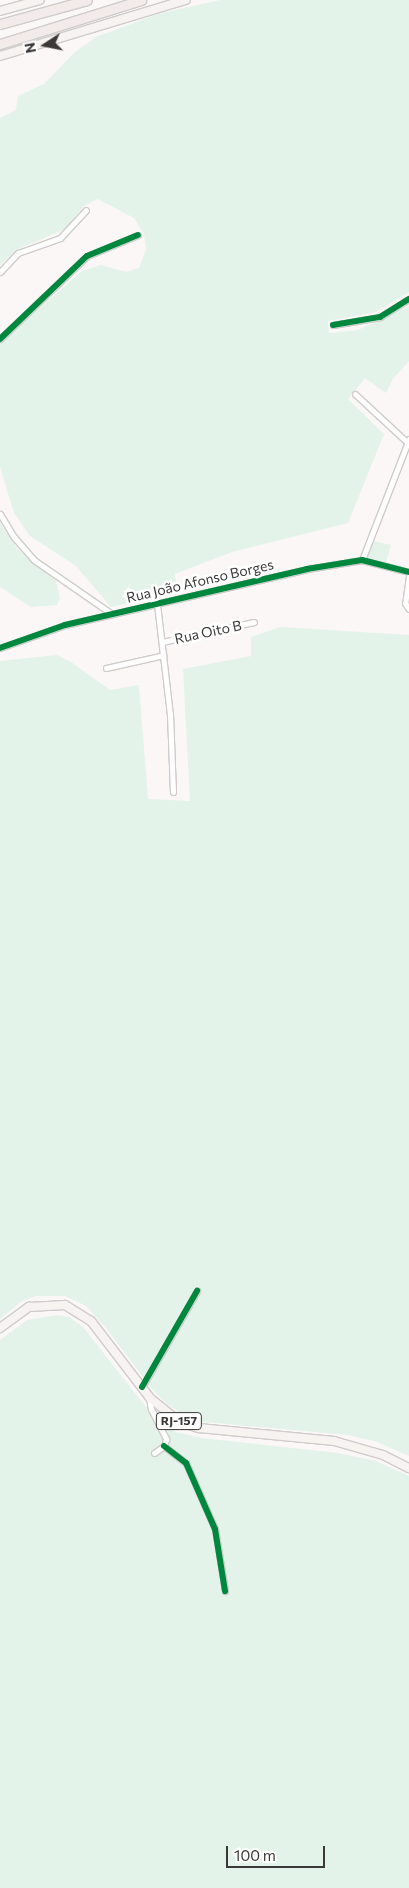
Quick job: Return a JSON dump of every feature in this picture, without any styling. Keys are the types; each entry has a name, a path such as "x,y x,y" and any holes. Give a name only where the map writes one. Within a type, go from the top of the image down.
{"highway":[{"path":"0,24 87,0"},
{"path":"0,44 141,0"}],"main road":[{"path":"0,11 40,0"},
{"path":"0,56 186,0"},
{"name":"RJ-157","path":"0,1328 29,1307 54,1304 76,1310 101,1332 148,1395 165,1412 190,1425 334,1441 383,1455 409,1468"}],"street":[{"path":"0,272 18,253 60,238 86,210"},
{"path":"0,339 87,256 138,235"},
{"path":"333,325 380,317 409,299"},
{"path":"355,394 408,442 362,560"},
{"path":"0,514 14,538 34,560 112,614"},
{"name":"Rua João Afonso Borges","path":"0,648 65,625 308,569 362,560 409,572"},
{"path":"409,576 405,603 409,609"},
{"path":"156,604 164,655 173,792"},
{"name":"Rua Oito B","path":"162,642 254,622"},
{"path":"106,668 164,655"},
{"path":"142,1387 197,1291"},
{"path":"148,1395 151,1409 166,1439 164,1446 154,1453"},
{"path":"164,1446 186,1463 214,1529 225,1591"}],"shaded area":[{"path":"220,0 409,0 409,292 376,312 328,321 329,333 358,330 409,306 409,361 393,379 386,393 365,378 348,399 384,434 348,523 232,552 175,574 177,593 111,607 76,566 30,536 14,513 0,467 0,343 82,271 101,265 126,272 139,268 146,250 144,234 134,218 98,199 85,205 65,229 16,250 0,265 0,118 16,110 18,96 44,84 75,52 96,37 158,14"},
{"path":"0,523 17,548 56,581 60,598 57,605 31,607 0,587"},
{"path":"373,541 391,545 386,562 366,557"},
{"path":"280,627 409,635 409,1456 377,1442 348,1435 194,1421 168,1405 152,1389 106,1328 86,1306 65,1296 36,1296 22,1301 0,1319 0,661 57,655 71,662 110,690 139,685 148,799 190,801 183,669 251,656 251,637"},
{"path":"57,1315 69,1317 83,1327 150,1412 175,1432 202,1438 338,1453 376,1461 409,1476 409,1888 0,1888 0,1340 27,1320"}],"cycle path":[{"path":"0,339 87,256 138,235"},
{"path":"333,325 380,317 409,299"},
{"path":"0,648 65,625 307,569 362,560 409,572"},
{"path":"142,1387 197,1291"},
{"path":"164,1446 186,1463 215,1529 225,1591"}]}
